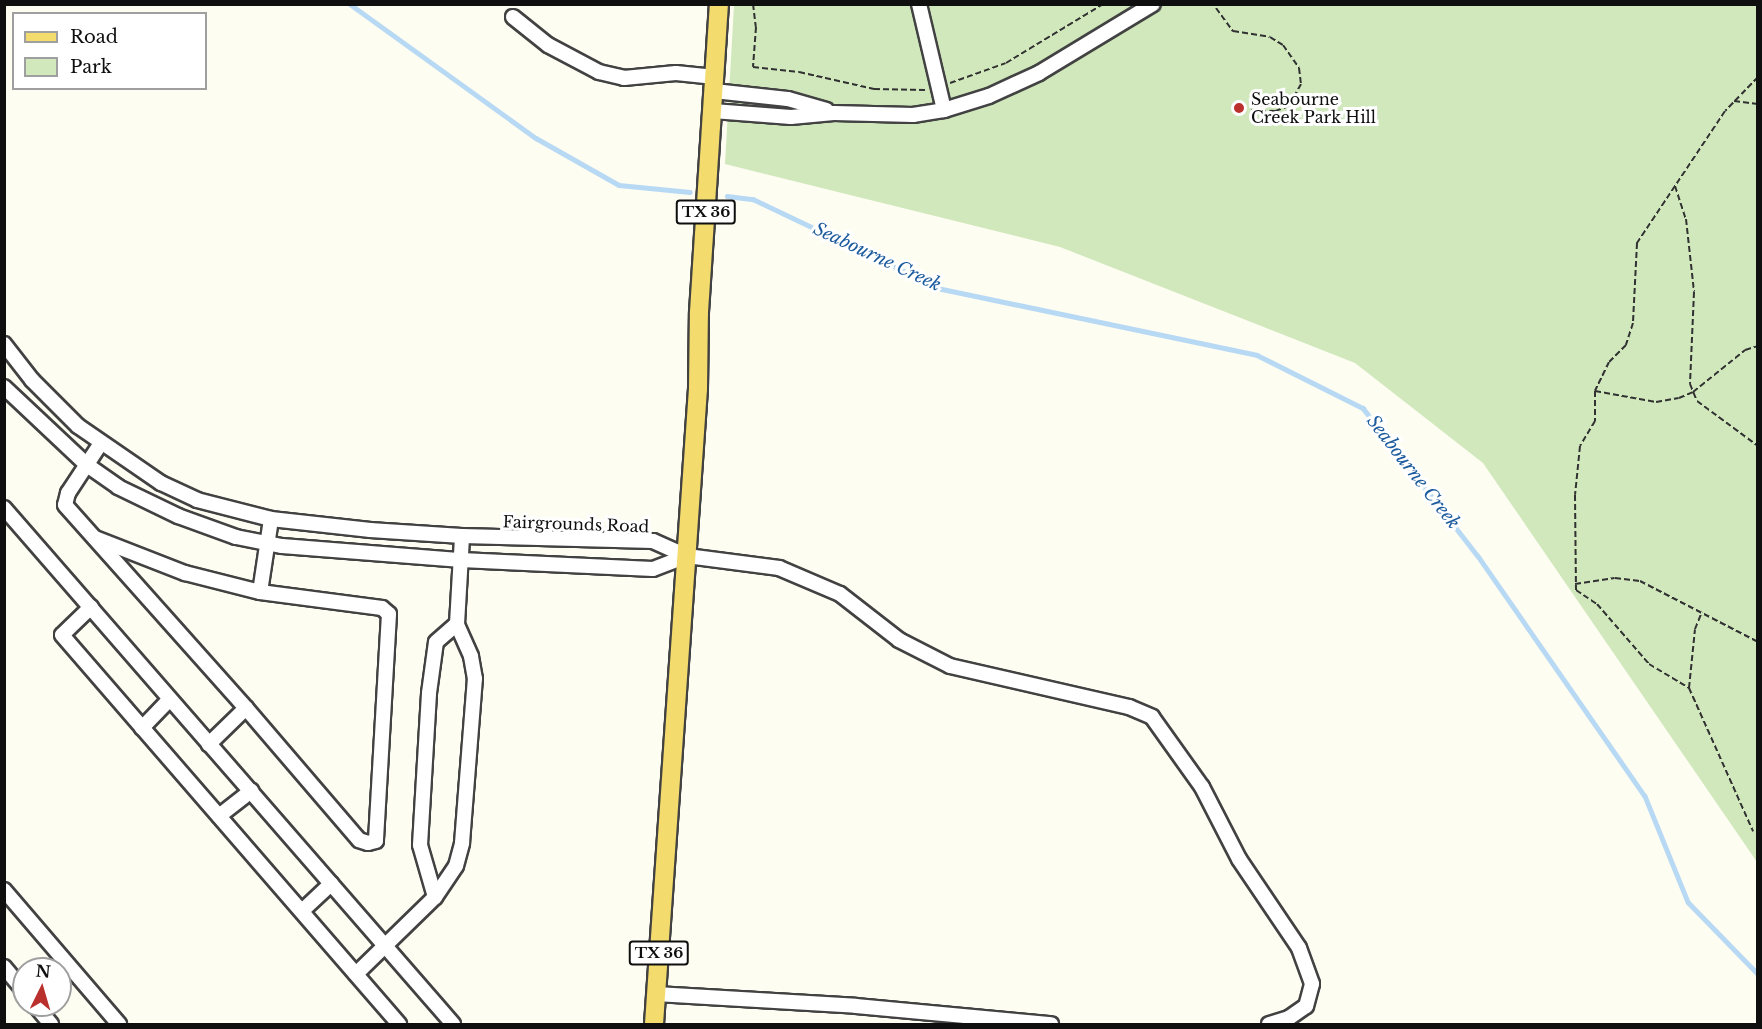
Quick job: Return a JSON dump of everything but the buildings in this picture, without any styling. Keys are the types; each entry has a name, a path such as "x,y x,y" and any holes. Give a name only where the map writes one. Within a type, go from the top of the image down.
{"main road":[{"name":"TX 36","path":"654,1024 687,556 718,4"}],"street":[{"path":"919,4 944,110"},
{"path":"713,111 791,117 834,112 913,115 944,110 989,96 1039,73 1153,4"},
{"path":"513,17 548,45 598,72 624,78 676,73 834,112"},
{"name":"Fairgrounds Road","path":"4,344 32,380 101,443 161,483 197,500 271,519 462,536 652,542 687,556"},
{"path":"4,387 87,465 118,487 178,516 236,537 268,543 461,560 653,569 687,556 779,568 840,594 899,640 950,666 1129,707 1152,717 1202,787 1239,860 1299,948 1312,984 1306,1006 1289,1018 1269,1024"},
{"path":"95,538 185,573 260,592 382,608 389,614 376,841 359,840 246,708 65,505 68,493 101,443"},
{"path":"4,508 453,1024"},
{"path":"260,592 271,519"},
{"path":"356,974 435,897 456,866 462,843 475,679 471,656 457,624 462,536"},
{"path":"91,607 62,635 399,1024"},
{"path":"435,897 420,845 429,693 436,642 457,624"},
{"path":"142,728 171,699"},
{"path":"210,744 246,708"},
{"path":"219,816 251,791"},
{"path":"302,911 331,884"},
{"path":"4,890 119,1024"},
{"path":"656,994 856,1006 1050,1024"}],"path":[{"path":"753,4 756,27 753,67 799,72 874,89 938,87 1006,63 1103,4"},
{"path":"1216,8 1233,31 1270,37 1283,45 1299,68 1301,84 1289,106 1275,111 1250,110"},
{"path":"1689,688 1649,664 1597,604 1576,590 1575,495 1580,446 1594,421 1594,391 1609,362 1626,345 1634,323 1637,243 1733,101 1758,77"},
{"path":"1733,101 1758,104"},
{"path":"1675,186 1686,219 1694,292 1689,384 1697,401 1758,446"},
{"path":"1594,391 1656,402 1693,392 1745,350 1758,346"},
{"path":"1575,584 1615,578 1640,581 1758,642"},
{"path":"1702,612 1695,628 1689,688 1753,831"}],"green space":[{"path":"734,5 1757,5 1757,862 1483,463 1355,363 1060,247 725,164"}],"waterway":[{"name":"Seabourne Creek","path":"350,4 536,138 619,185 690,192"},
{"name":"Seabourne Creek","path":"727,196 753,199 942,289 1257,355 1363,408 1478,556 1645,796 1688,902 1758,974"}],"place":[{"name":"Seabourne Creek Park Hill","path":"1239,108"}]}
